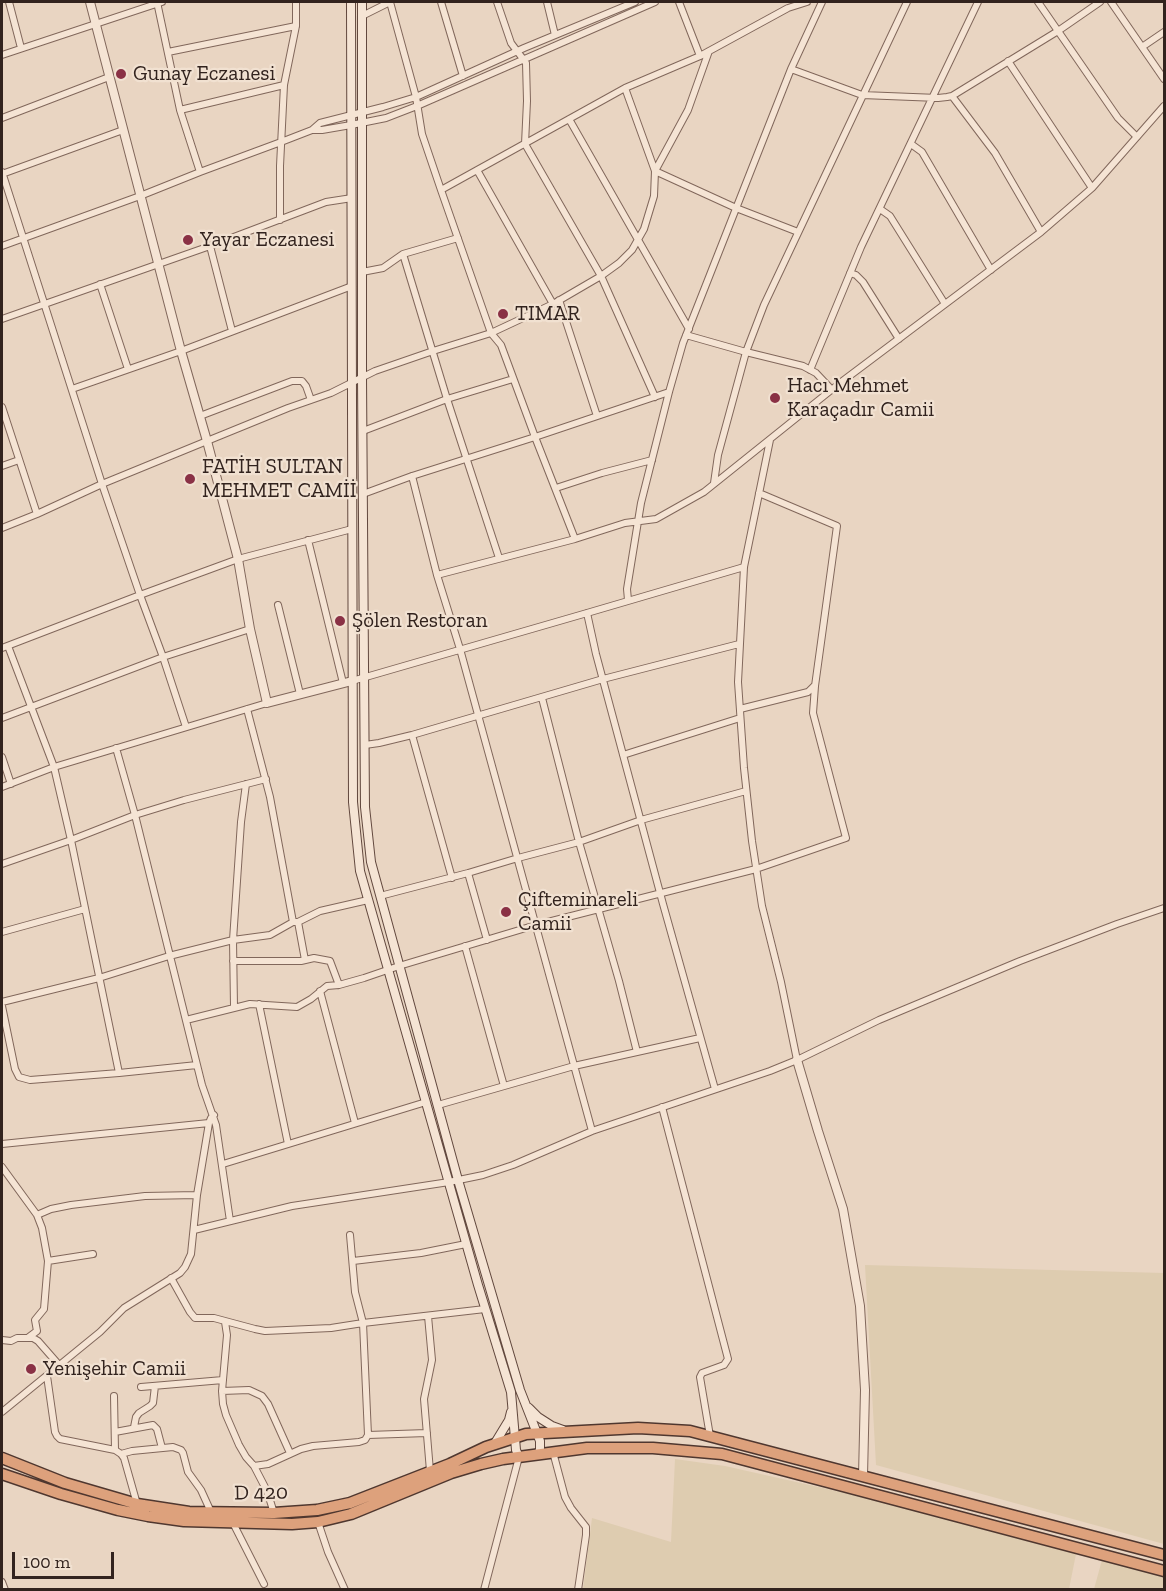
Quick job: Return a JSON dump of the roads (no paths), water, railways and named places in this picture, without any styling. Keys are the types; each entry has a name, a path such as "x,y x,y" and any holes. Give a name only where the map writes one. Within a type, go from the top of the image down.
{"highway":[{"name":"D 420","path":"2,1458 65,1483 137,1504 189,1512 274,1513 317,1510 350,1503 495,1443 526,1434 638,1428 690,1431 1164,1555"},
{"path":"2,1474 61,1494 138,1514 184,1521 285,1524 318,1522 351,1514 451,1473 481,1464 587,1448 654,1448 722,1454 1164,1571"}],"main road":[{"path":"351,2 352,529 348,682 353,802 360,871 426,1102 454,1181 516,1379 537,1434 539,1454"},
{"path":"362,2 365,807 371,862 438,1105 466,1244 511,1392 516,1450 519,1457"},
{"path":"525,1404 538,1417 552,1426 569,1432"},
{"path":"495,1443 509,1420 513,1406"}],"street":[{"path":"9,2 21,48"},
{"path":"90,2 238,559 250,629 267,703"},
{"path":"2,55 158,2 180,110 200,172"},
{"path":"280,220 284,85 296,26 296,2"},
{"path":"362,16 390,2 416,97 422,134 441,190 491,333 501,345 575,538"},
{"path":"441,2 463,76"},
{"path":"497,2 511,43 526,63 525,144 601,276 655,397"},
{"path":"546,2 555,35"},
{"path":"2,246 281,142 312,130 320,123 416,97 635,2"},
{"path":"312,130 386,118 655,2"},
{"path":"679,2 699,56"},
{"path":"441,190 624,88 710,51 788,8 807,2"},
{"path":"628,600 627,589 641,503 669,392 688,332 791,69 822,2"},
{"path":"714,483 718,455 746,352 764,305 907,2"},
{"path":"810,370 850,273 978,2"},
{"path":"1038,2 1118,118 1137,137"},
{"path":"791,69 862,94 933,98 952,96 1058,31 1100,2"},
{"path":"1111,2 1164,79"},
{"path":"168,52 296,26"},
{"path":"1142,47 1164,32"},
{"path":"2,528 102,484 352,384 375,371 491,333 552,304 601,276 619,263 639,240 654,196 656,171 688,110 710,51"},
{"path":"1008,61 1092,188"},
{"path":"2,118 110,77"},
{"path":"180,110 284,85"},
{"path":"624,88 656,171 736,208 798,232"},
{"path":"952,96 995,153 1041,232"},
{"path":"437,575 625,523 656,519 704,492 832,390 1041,232 1092,188 1164,106"},
{"path":"568,119 639,240 688,332 746,352 802,366 816,373 832,390"},
{"path":"123,130 2,173 102,484 186,727"},
{"path":"911,144 922,152 991,270"},
{"path":"477,170 552,304"},
{"path":"2,319 210,246 326,202 352,198"},
{"path":"880,209 890,216 945,304"},
{"path":"362,272 383,268 403,255 458,238"},
{"path":"210,246 232,331"},
{"path":"403,255 499,558"},
{"path":"850,273 856,275 862,282 899,339"},
{"path":"100,284 128,369"},
{"path":"72,389 181,351 352,286"},
{"path":"559,300 597,416"},
{"path":"363,431 447,399 513,379"},
{"path":"200,416 292,381 302,381 311,400"},
{"path":"363,494 669,392"},
{"path":"2,407 37,514"},
{"path":"770,440 744,567 738,682 746,791 762,906 797,1060 843,1209 860,1306 865,1390 863,1476"},
{"path":"2,466 19,460"},
{"path":"556,488 652,460"},
{"path":"412,476 437,575 479,716 592,1131"},
{"path":"186,1020 234,1007 259,1004 297,1006 311,999 327,986 339,985 536,925 756,869 846,838 813,713 837,526 759,493"},
{"path":"119,1073 54,767 5,647 238,559 352,529"},
{"path":"308,540 348,682"},
{"path":"2,787 54,767 246,709 587,614 744,567"},
{"path":"278,605 300,694"},
{"path":"587,614 623,755 715,1089"},
{"path":"2,718 163,657 250,629"},
{"path":"365,745 412,735 603,679 739,644"},
{"path":"740,709 808,692 815,686"},
{"path":"542,698 637,1052"},
{"path":"246,709 266,779 305,960"},
{"path":"623,755 740,718"},
{"path":"412,735 452,878"},
{"path":"116,748 135,815 202,1085 214,1115 230,1221"},
{"path":"2,757 11,784"},
{"path":"2,864 135,815 266,779"},
{"path":"234,1007 233,940 241,822 246,784"},
{"path":"381,896 579,842 641,820 746,791"},
{"path":"468,873 487,940"},
{"path":"197,1065 30,1080 20,1077 15,1069 2,1004 99,978 169,956 233,940 270,935 320,911 368,900"},
{"path":"194,1230 292,1206 483,1175 513,1165 592,1131 770,1071 879,1020 1020,961 1164,908"},
{"path":"2,932 85,909"},
{"path":"465,946 504,1086"},
{"path":"233,961 314,958 330,961 339,985"},
{"path":"320,991 355,1123"},
{"path":"259,1004 288,1144"},
{"path":"438,1105 574,1066 700,1038"},
{"path":"223,1164 426,1102"},
{"path":"662,1107 728,1359 724,1365 702,1373 700,1377 710,1436"},
{"path":"2,1412 100,1332 124,1308 180,1273 189,1260 209,1123 214,1115"},
{"path":"2,1144 209,1123"},
{"path":"2,1167 37,1215 42,1228 48,1262 44,1309 36,1320 37,1330 29,1337 11,1341 2,1340"},
{"path":"37,1215 51,1209 81,1203 145,1196 197,1195"},
{"path":"254,1466 268,1464 290,1453 313,1446 359,1442 365,1440 368,1435 363,1323 355,1292 350,1235"},
{"path":"353,1261 421,1253 466,1244"},
{"path":"48,1262 93,1254"},
{"path":"171,1278 192,1316 214,1318 255,1329 331,1328 485,1309"},
{"path":"428,1316 432,1360 424,1399 430,1471"},
{"path":"225,1322 227,1335 223,1404 238,1445 254,1466 267,1491 274,1513"},
{"path":"29,1337 38,1341 59,1365"},
{"path":"47,1376 55,1432 60,1439 118,1452 173,1447 181,1450 188,1472 201,1490 211,1512"},
{"path":"141,1387 223,1380"},
{"path":"134,1427 139,1413 153,1403 155,1386"},
{"path":"222,1391 249,1390 262,1396 268,1404 290,1453"},
{"path":"114,1396 118,1452 124,1458 137,1504"},
{"path":"115,1432 134,1427 155,1426 162,1448"},
{"path":"368,1435 428,1433"},
{"path":"552,1452 565,1497 585,1527 586,1535 578,1590"},
{"path":"484,1590 519,1457"},
{"path":"318,1522 345,1590"},
{"path":"233,1523 264,1584"},
{"path":"2,1582 5,1590"}],"place":[{"name":"Gunay Eczanesi","path":"121,74"},
{"name":"Yayar Eczanesi","path":"188,240"},
{"name":"TIMAR","path":"503,314"},
{"name":"Hacı Mehmet Karaçadır Camii","path":"775,398"},
{"name":"FATİH SULTAN MEHMET CAMİİ","path":"190,479"},
{"name":"Şölen Restoran","path":"340,621"},
{"name":"Çifteminareli Camii","path":"506,912"},
{"name":"Yenişehir Camii","path":"31,1369"}]}
